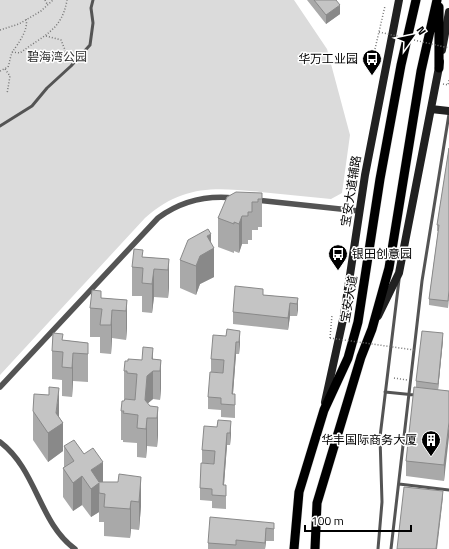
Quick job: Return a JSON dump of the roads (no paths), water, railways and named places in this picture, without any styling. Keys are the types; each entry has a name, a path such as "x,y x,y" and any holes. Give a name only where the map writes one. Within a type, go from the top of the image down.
{"main road":[{"name":"宝安大道辅路","path":"324,410 344,315 359,211 380,92 399,0"},
{"name":"宝安大道","path":"294,549 299,492 324,410 348,358 358,322 380,179 398,80 416,0"},
{"path":"438,0 439,68"},
{"path":"372,329 389,268 421,71 438,0"},
{"path":"315,549 317,503 361,358 372,329 399,273 449,12"},
{"path":"431,109 449,113"}],"street":[{"path":"0,387 158,218 183,203 201,198 220,197 244,199"},
{"path":"252,200 359,211"},
{"path":"0,442 22,464 55,529 65,541 75,549"}],"lane":[{"path":"0,126 32,106 47,88 71,66 90,45 93,23 93,0"},
{"path":"392,549 422,282 449,113"},
{"path":"378,549 382,502 380,437 399,273"},
{"path":"385,392 422,396"},
{"path":"399,484 449,490"}],"place":[{"name":"华万工业园","path":"372,76"},
{"name":"银田创意园","path":"338,271"},
{"name":"华丰国际商务大厦","path":"431,457"}],"park label":[{"name":"碧海湾公园","path":"57,57"}]}
